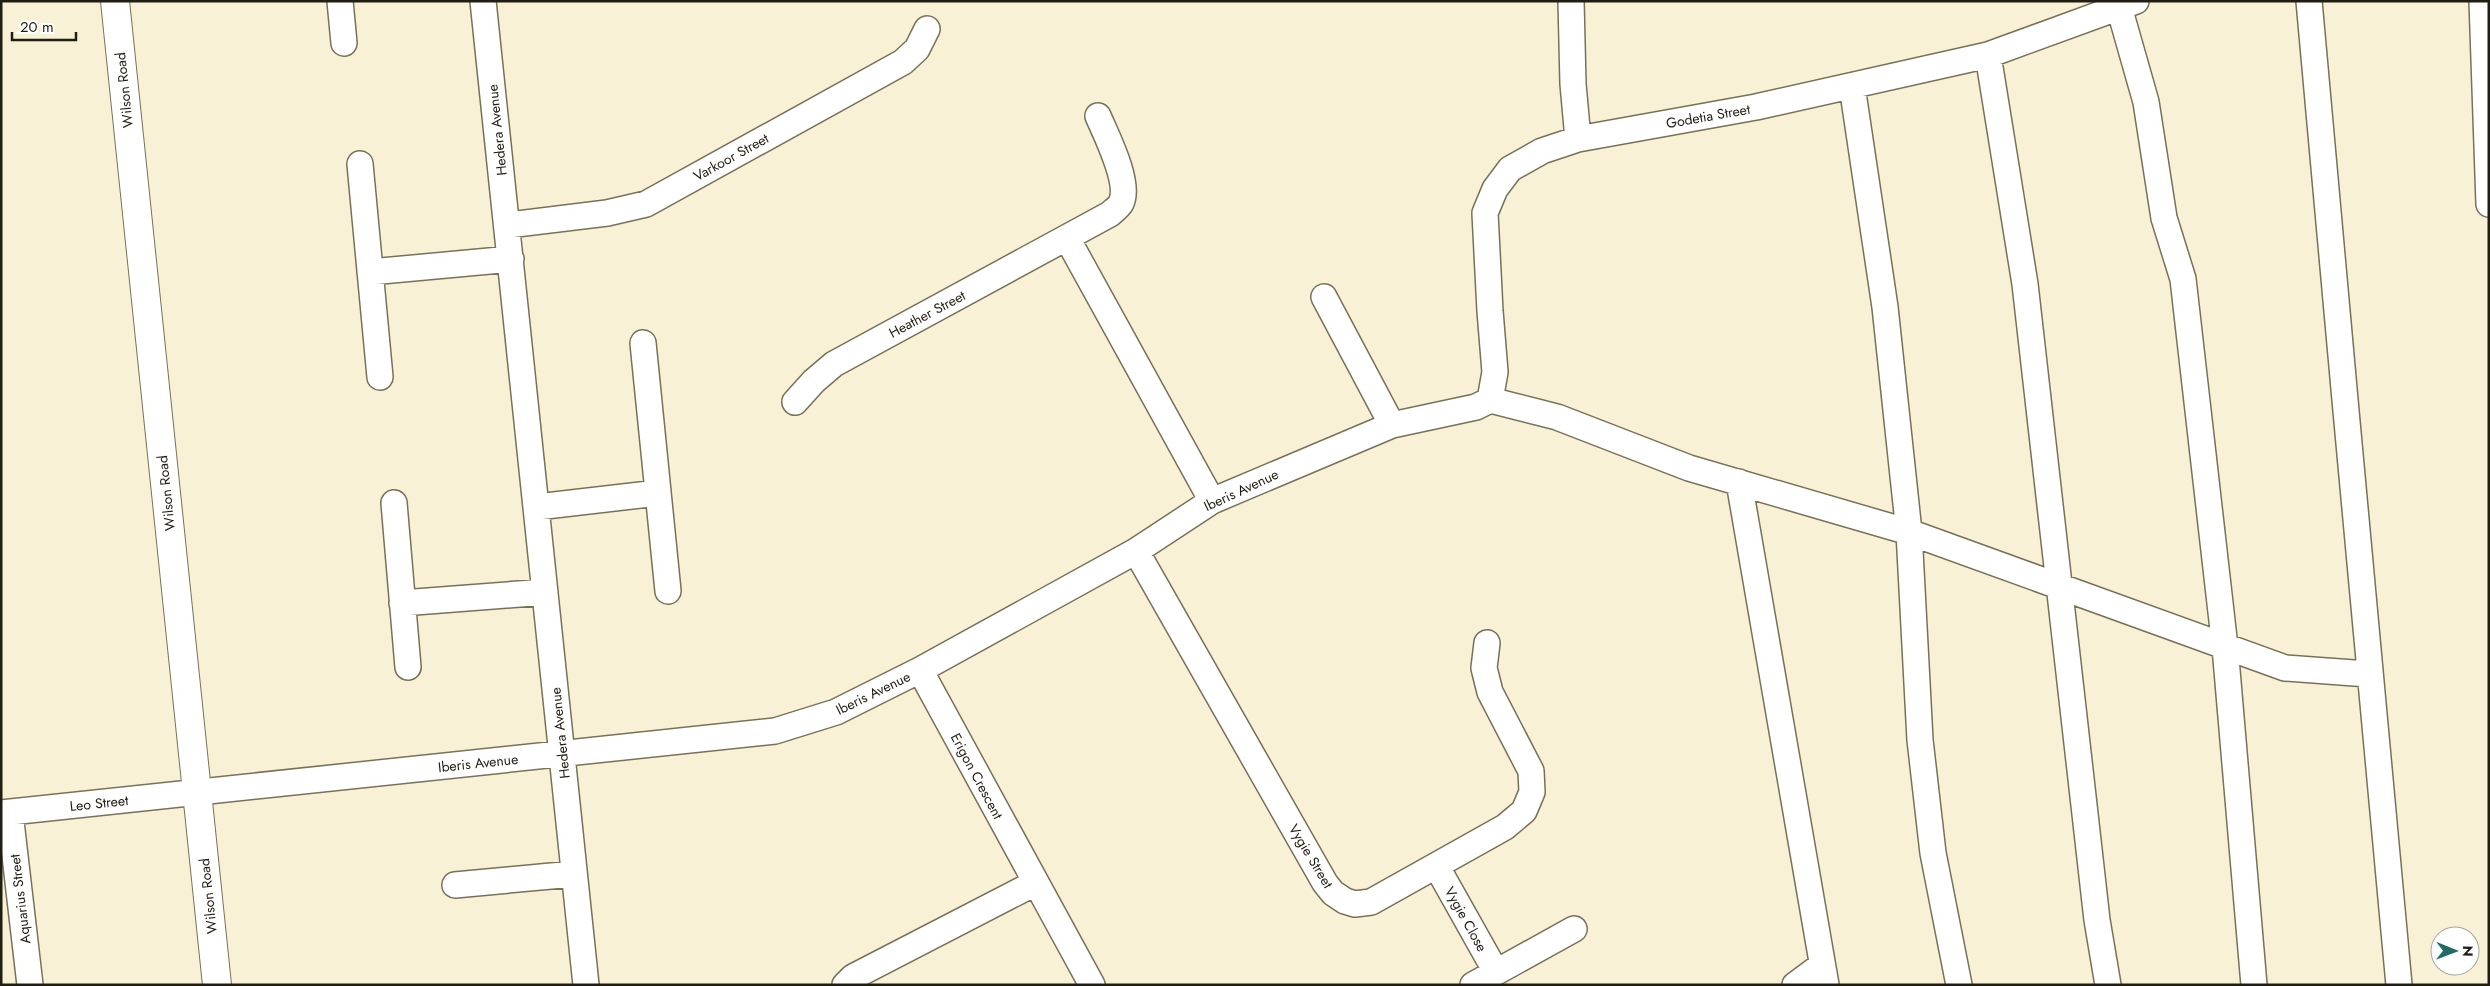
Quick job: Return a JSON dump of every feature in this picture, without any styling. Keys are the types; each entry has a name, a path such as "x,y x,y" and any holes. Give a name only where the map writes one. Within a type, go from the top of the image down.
{"street":[{"name":"Wilson Road","path":"115,1 217,985"},
{"path":"340,1 344,42"},
{"name":"Hedera Avenue","path":"483,1 508,225 573,874 586,985"},
{"path":"1571,1 1573,84 1578,139"},
{"path":"2309,1 2368,674 2399,985"},
{"path":"2482,1 2489,204"},
{"path":"2128,4 2164,218 2183,279 2226,647 2254,985"},
{"name":"Godetia Street","path":"1490,400 1496,372 1490,311 1485,214 1495,189 1510,169 1542,151 1578,139 1756,107 1988,54 2128,4"},
{"name":"Varkoor Street","path":"508,225 607,213 646,204 903,62 917,49 927,29"},
{"path":"1988,54 2025,284 2098,920 2108,985"},
{"path":"1852,86 1885,307 1909,532 1920,740 1933,853 1958,985"},
{"name":"Heather Street","path":"795,402 814,380 834,364 1110,214 1121,203 1124,193 1115,157 1098,116"},
{"path":"360,164 380,377"},
{"path":"1067,238 1212,501"},
{"path":"370,272 511,259"},
{"path":"1324,297 1392,425"},
{"path":"643,342 668,591"},
{"name":"Iberis Avenue","path":"197,793 775,731 836,712 920,670 1136,551 1212,501 1392,425 1476,407 1490,400"},
{"path":"1490,400 1557,418 1689,468 1909,532 2285,668 2368,674"},
{"path":"1739,482 1824,975 1795,985"},
{"path":"537,508 658,492"},
{"path":"394,503 408,667"},
{"name":"Vygie Street","path":"1136,551 1325,883 1333,893 1345,901 1355,904 1371,902 1437,866 1518,818 1524,811 1532,792 1531,771 1528,761 1490,692 1484,668 1487,643"},
{"path":"402,604 545,592"},
{"name":"Erigon Crescent","path":"920,670 1092,985"},
{"name":"Leo Street","path":"6,813 197,793"},
{"name":"Aquarius Street","path":"6,813 30,985"},
{"name":"Vygie Close","path":"1437,866 1496,972"},
{"path":"455,885 573,874"},
{"path":"845,985 853,977 1035,882"},
{"path":"1473,985 1574,929"}]}
